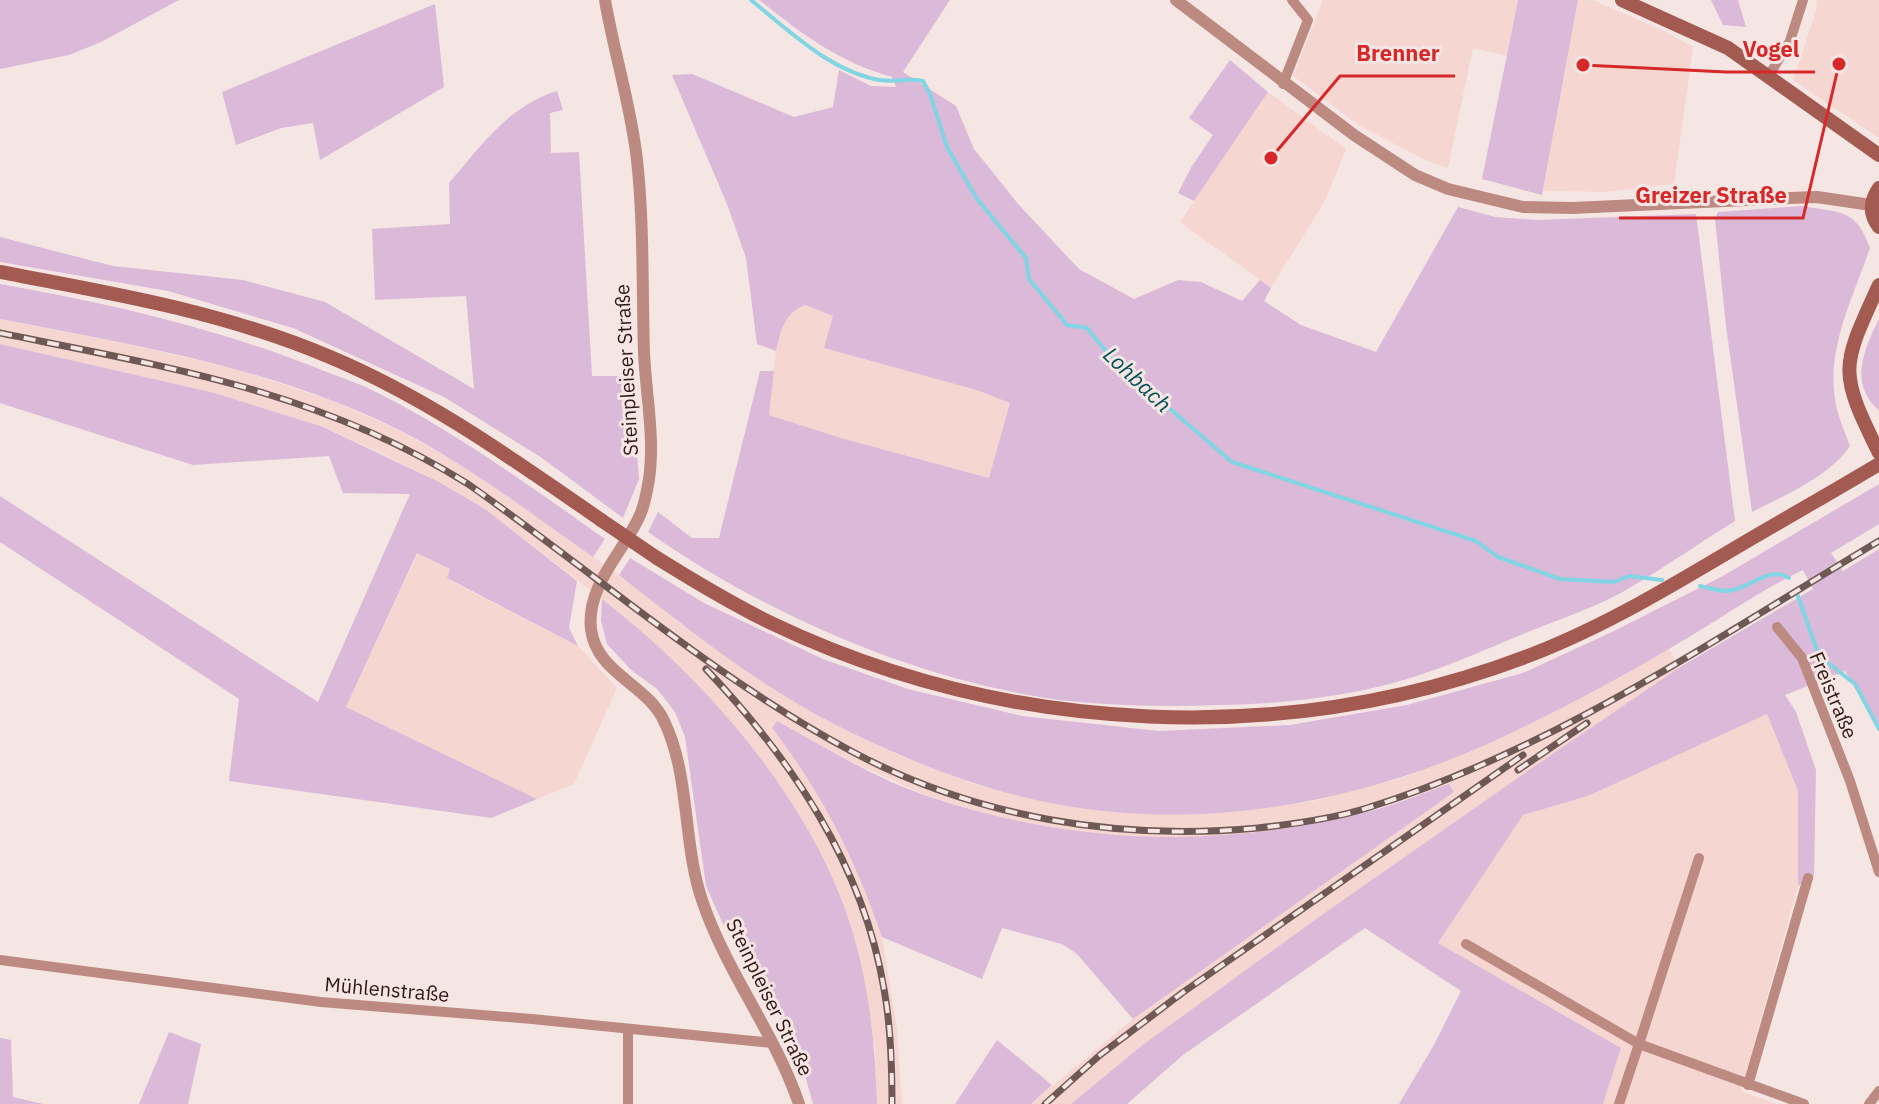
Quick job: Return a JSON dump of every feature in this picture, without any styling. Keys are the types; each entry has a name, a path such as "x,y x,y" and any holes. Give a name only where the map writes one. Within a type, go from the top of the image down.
{"main road":[{"path":"1622,0 1728,48 1879,155"},
{"path":"1879,188 1871,205 1879,227"},
{"path":"0,272 146,299 212,315 331,357 430,406 489,442 657,558 710,591 771,623 837,652 947,688 1062,711 1196,718 1307,711 1409,692 1472,675 1533,654 1651,598 1879,464"},
{"path":"1879,285 1849,356 1848,377 1862,418 1879,453"},
{"path":"1862,418 1879,425"}],"street":[{"name":"Steinpleiser Straße","path":"605,0 637,161 652,451 641,513 597,588 591,610 591,630 593,641 605,661 652,701 677,748 690,852 701,899 715,937 773,1043 799,1104"},
{"path":"1176,0 1354,135 1415,175 1461,193 1523,207 1572,208 1817,197 1871,205"},
{"path":"1283,84 1308,20 1292,0"},
{"path":"1768,77 1790,41 1803,0"},
{"name":"Freistraße","path":"1777,627 1802,658 1850,781 1879,872"},
{"path":"1619,1104 1699,858"},
{"path":"1748,1085 1808,878"},
{"path":"1466,944 1639,1044 1804,1104"},
{"name":"Mühlenstraße","path":"0,960 321,1002 773,1043"},
{"path":"628,1030 628,1104"},
{"path":"1869,1104 1879,1091"}],"shaded area":[{"path":"0,0 179,0 101,42 69,55 0,69"},
{"path":"759,0 950,0 903,72 956,106 974,149 1019,205 1079,269 1134,299 1178,280 1201,282 1242,301 1260,280 1271,288 1264,301 1301,325 1376,352 1458,207 1495,217 1537,220 1696,214 1735,521 1620,593 1459,661 1372,688 1264,703 1126,705 1069,701 1014,692 903,662 848,641 743,591 648,532 658,512 692,538 719,538 760,371 774,371 769,415 989,478 1010,403 977,390 824,348 833,316 805,305 788,318 776,351 757,344 746,258 727,204 672,75 692,74 794,117 833,107 839,70 871,86 896,87 892,77 838,55"},
{"path":"1323,0 1518,0 1507,56 1473,48 1448,168 1360,126 1293,76"},
{"path":"1518,0 1578,0 1542,195 1482,179"},
{"path":"1578,0 1593,0 1693,47 1674,184 1607,192 1543,191"},
{"path":"1711,0 1738,0 1746,27 1723,25"},
{"path":"1817,0 1879,0 1879,138 1793,80"},
{"path":"435,4 444,87 320,160 313,123 281,128 236,145 222,92"},
{"path":"1230,60 1268,92 1194,201 1178,193 1213,135 1189,118"},
{"path":"557,91 563,110 550,113 551,153 579,152 592,376 631,376 639,479 623,518 542,458 444,397 293,328 168,291 0,262 0,237 113,266 243,280 325,302 474,389 466,296 375,300 372,229 450,224 449,183 510,117 524,106"},
{"path":"1268,92 1346,149 1325,201 1271,288 1180,222"},
{"path":"1802,206 1837,212 1852,219 1865,235 1870,248 1842,325 1834,364 1836,405 1850,446 1818,476 1752,512 1726,326 1715,219 1718,212"},
{"path":"0,284 121,308 200,329 279,354 360,385 463,442 605,539 593,557 498,490 425,444 352,408 303,390 254,374 153,349 0,319"},
{"path":"805,305 861,327 1010,402 990,478 769,415 776,351 784,322 794,310"},
{"path":"0,319 243,371 333,401 398,430 477,474 619,575 684,627 831,722 896,754 976,785 1061,805 1141,814 1232,812 1313,801 1402,778 1493,741 1669,649 1680,667 1316,919 1140,1047 1071,1104 1031,1104 1133,1019 1454,792 1450,785 1366,812 1289,829 1229,837 1100,835 1012,821 927,796 846,759 777,722 772,728 799,763 837,825 882,937 897,1029 902,1104 877,1104 875,1049 861,969 842,901 819,851 777,782 721,711 622,614 485,509 383,454 323,427 215,393 0,344"},
{"path":"1879,319 1879,411 1864,390 1862,367"},
{"path":"0,344 215,393 323,427 439,482 485,509 577,581 569,628 578,646 447,578 450,569 417,553 346,707 537,799 491,818 229,781 239,699 0,542 0,496 318,702 410,494 343,493 329,456 193,465 0,403"},
{"path":"1879,484 1879,524 1831,553 1843,571 1879,549 1879,729 1845,671 1785,695 1796,712 1816,770 1814,876 1798,886 1798,791 1767,714 1588,796 1523,815 1438,943 1621,1048 1603,1104 1399,1104 1461,991 1365,928 1183,1055 1127,1104 1071,1104 1140,1047 1532,768 1680,667 1813,589 1803,570 1588,694 1518,730 1443,762 1337,795 1282,806 1172,815 1116,812 1031,799 944,773 889,750 834,724 750,674 619,575 630,558 704,603 823,659 908,689 1022,716 1159,731 1290,725 1407,705 1523,673 1721,577"},
{"path":"418,553 450,569 447,579 578,646 617,688 574,784 537,799 346,707"},
{"path":"602,599 675,662 742,735 799,815 823,858 851,926 864,976 872,1027 877,1104 813,1104 798,1050 722,922 706,886 685,737 675,712 657,689 631,670 607,644 601,621"},
{"path":"1767,713 1798,791 1798,886 1741,1091 1777,1104 1603,1104 1621,1048 1438,943 1523,815 1588,796"},
{"path":"777,721 910,790 984,813 1091,833 1199,836 1253,832 1308,825 1363,813 1449,784 1454,792 1133,1019 1077,954 1062,944 1002,928 982,979 882,937 836,828 791,753 772,728"},
{"path":"169,1032 201,1044 188,1104 139,1104"},
{"path":"0,1038 11,1040 13,1097 43,1104 0,1104"},
{"path":"997,1040 1052,1085 1031,1104 955,1104"}],"waterway":[{"name":"Lohbach","path":"751,0 811,48 844,68 880,80 923,81 947,147 977,199 1026,258 1029,279 1067,325 1087,328 1114,361 1232,462 1476,541 1498,557 1560,579 1614,582 1629,576 1662,580"},
{"name":"Lohbach","path":"1700,586 1729,591 1768,575 1789,578"},
{"name":"Lohbach","path":"1798,596 1819,656 1855,684 1879,729"}],"railway":[{"path":"0,333 241,386 356,426 412,452 468,484 703,658 800,722 851,751 948,793 1049,820 1101,827 1205,831 1285,825 1354,812 1435,784 1502,756 1630,690 1879,541"},
{"path":"706,669 767,739 794,777 841,857 859,899 874,943 884,989 891,1046 892,1104"},
{"path":"1518,770 1587,723"},
{"path":"1045,1104 1100,1055 1182,993 1523,755"}],"place":[{"name":"Greizer Straße","path":"1839,64"},
{"name":"Vogel","path":"1583,65"},
{"name":"Brenner","path":"1271,158"}]}
